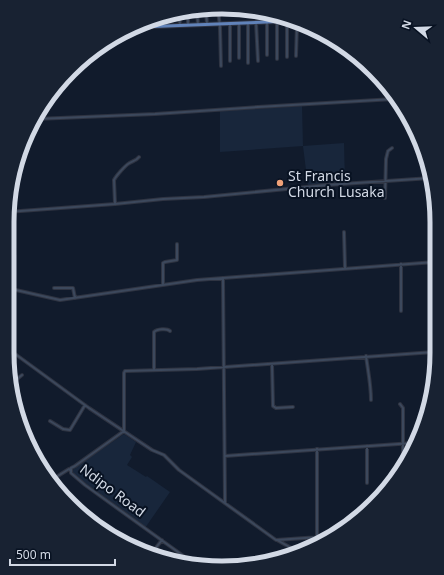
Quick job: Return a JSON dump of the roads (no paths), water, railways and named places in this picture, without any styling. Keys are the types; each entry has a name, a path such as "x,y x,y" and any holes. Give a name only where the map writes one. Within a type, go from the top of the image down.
{"main road":[{"path":"158,24 198,25 277,22"}],"street":[{"path":"206,14 207,24"},
{"path":"218,14 220,24 220,66"},
{"path":"197,16 198,25"},
{"path":"188,17 188,25"},
{"path":"179,18 180,25"},
{"path":"256,22 258,61"},
{"path":"267,22 267,55"},
{"path":"277,22 277,60"},
{"path":"230,23 230,61"},
{"path":"239,23 239,58"},
{"path":"248,23 248,63"},
{"path":"287,24 287,57"},
{"path":"296,56 297,28"},
{"path":"42,119 155,114 258,106 390,99"},
{"path":"385,198 387,156 389,150 392,148"},
{"path":"115,204 115,177 120,174 127,165 139,157"},
{"path":"14,211 425,178"},
{"path":"344,232 344,268"},
{"path":"163,284 163,263 177,260 177,244"},
{"path":"14,290 56,300 163,284 344,268 430,262"},
{"path":"401,264 401,311"},
{"path":"223,278 225,503"},
{"path":"54,288 73,288 75,298"},
{"path":"154,370 154,332 156,330 167,329 170,331"},
{"path":"124,431 126,371 224,367 430,352"},
{"path":"14,353 85,405 152,450 164,455 179,470 276,540 292,549"},
{"path":"366,356 371,385 371,400"},
{"path":"272,364 273,406 276,408 293,407"},
{"path":"16,380 22,375"},
{"path":"400,404 402,408 404,454"},
{"path":"50,421 63,429 70,431 85,405"},
{"name":"Ndipo Road","path":"124,431 75,466 71,471 71,474 186,558"},
{"path":"225,456 410,442"},
{"path":"367,446 367,483"},
{"path":"276,540 317,537 317,449"},
{"path":"55,477 69,469 71,471"},
{"path":"155,550 162,540"}],"place":[{"name":"St Francis Church Lusaka","path":"280,183"}]}
